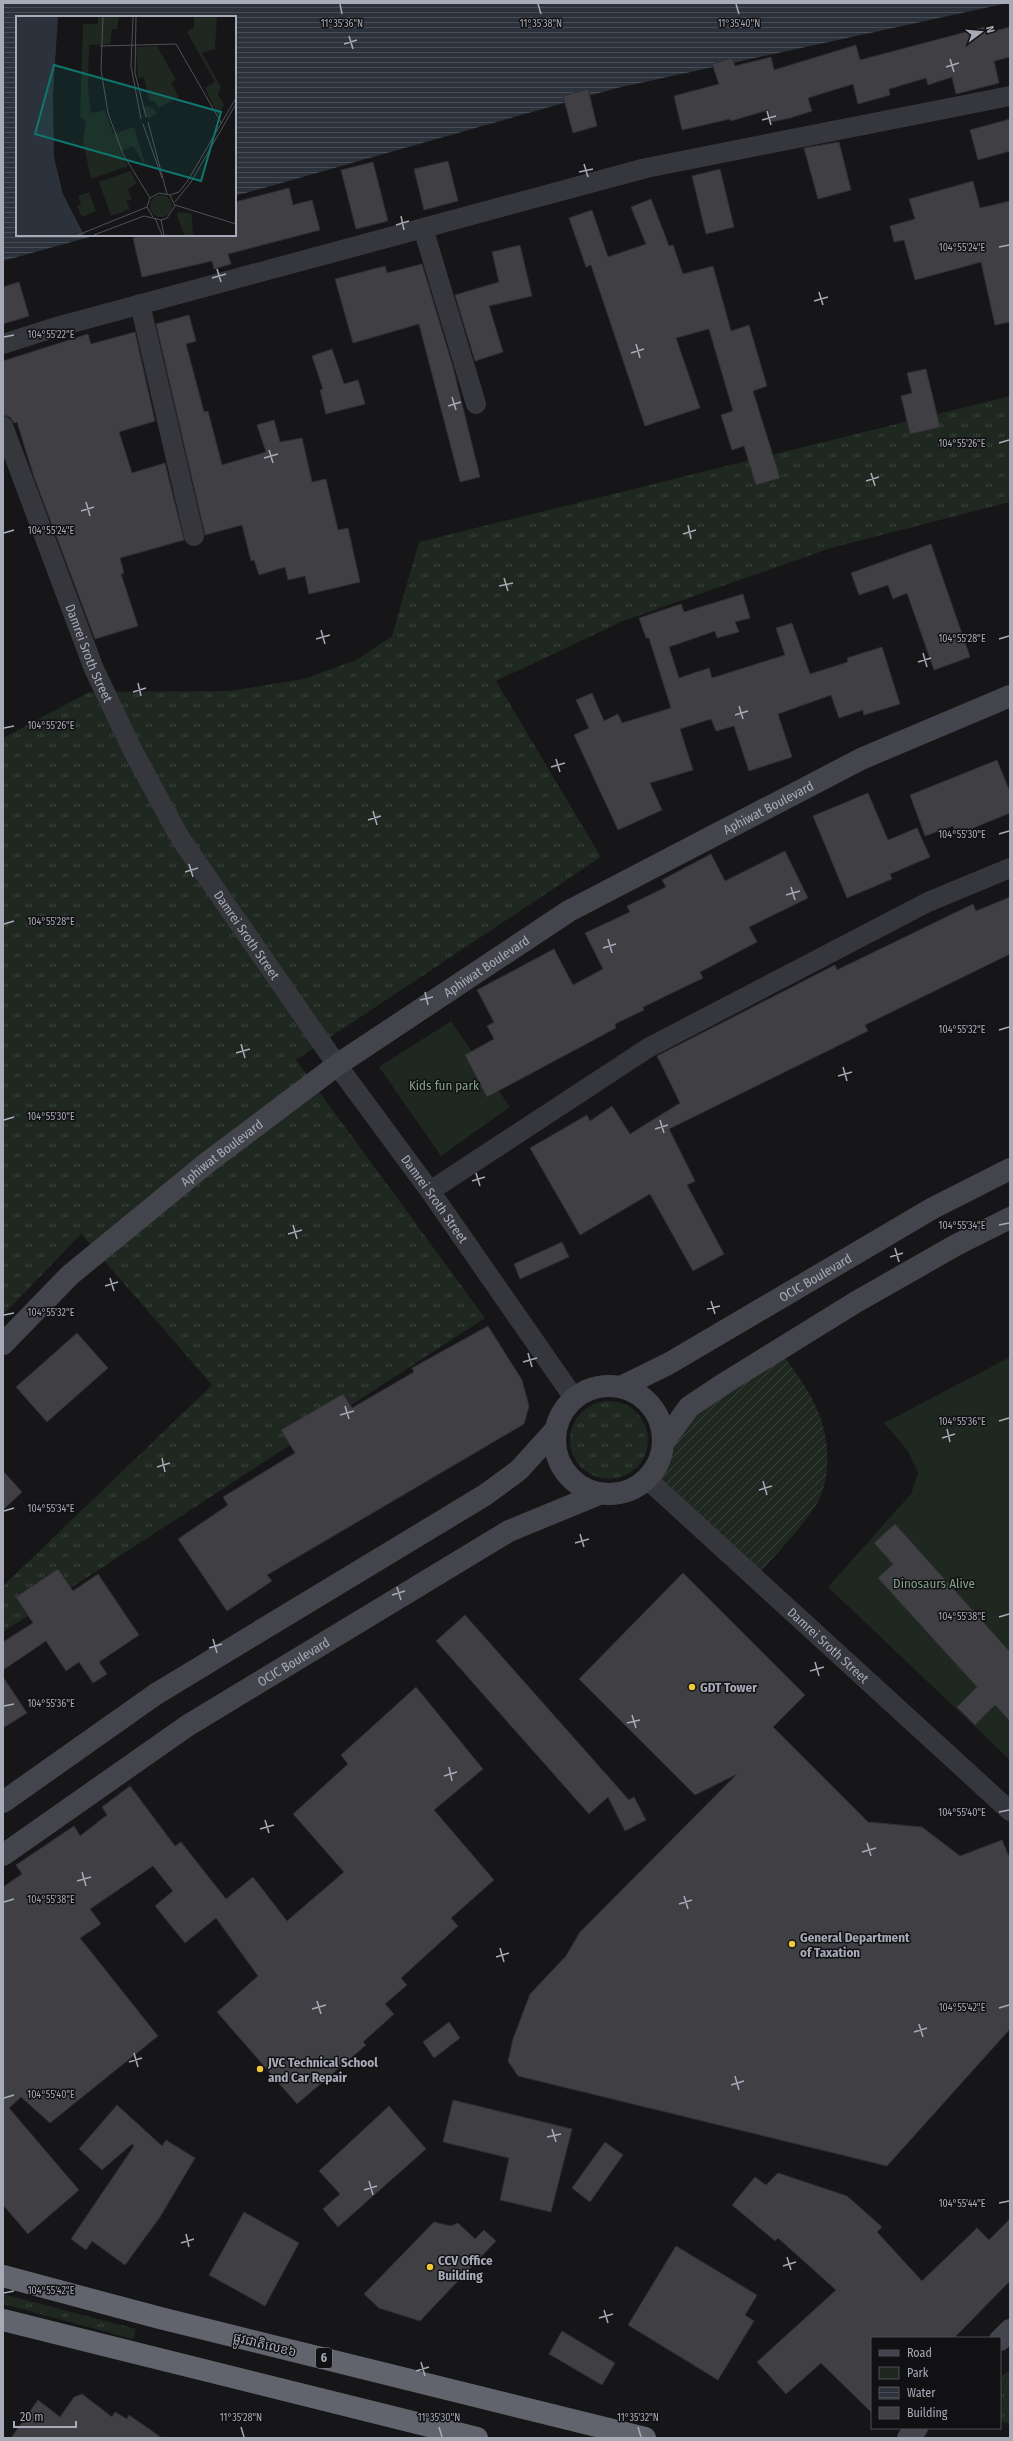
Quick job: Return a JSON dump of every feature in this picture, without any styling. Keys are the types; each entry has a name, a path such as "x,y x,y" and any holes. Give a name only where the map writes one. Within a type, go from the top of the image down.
{"highway":[{"name":"ផ្លូវជាតិលេខ៦","path":"3,2276 160,2318 645,2438"},
{"path":"3,2320 477,2438"}],"street":[{"path":"3,344 53,328 140,304 646,168 1010,96"},
{"path":"423,228 476,404"},
{"path":"140,304 194,536"},
{"name":"Damrei Sroth Street","path":"3,426 94,669 133,751 180,838 337,1065 430,1191 574,1398"},
{"name":"Aphiwat Boulevard","path":"3,1344 70,1275 208,1162 337,1065 569,911 861,759 1010,696"},
{"path":"430,1191 648,1048 928,902 1010,868"},
{"name":"OCIC Boulevard","path":"621,1387 668,1364 933,1208 1010,1169"},
{"path":"663,1443 689,1407 725,1383 856,1302 956,1245 1010,1218"},
{"path":"605,1385 621,1387 639,1394 652,1407 661,1424 663,1443 658,1463 647,1479 633,1489 616,1494 599,1494 579,1485 564,1470 555,1451 556,1429 565,1407 574,1398 588,1389 605,1385"},
{"path":"3,1802 156,1694 485,1495 519,1470 556,1429"},
{"name":"Damrei Sroth Street","path":"647,1479 1010,1812"},
{"name":"OCIC Boulevard","path":"3,1854 186,1726 509,1531 599,1494"},
{"path":"1001,2339 1010,2330"},
{"path":"908,2438 916,2429"}],"green space":[{"path":"1010,396 1010,502 831,548 623,621 496,681 601,857 296,1060 485,1318 3,1632 3,1586 212,1385 81,1234 3,1315 3,738 89,692 229,691 304,679 356,660 392,636 419,542"},
{"name":"Kids fun park","path":"451,1021 510,1107 441,1156 379,1067"},
{"path":"779,1349 807,1390 817,1408 826,1438 826,1473 821,1495 816,1505 795,1534 755,1578 647,1479 659,1463 663,1443 689,1407"},
{"name":"Dinosaurs Alive","path":"1010,1357 1010,1760 828,1587 911,1494 918,1473 908,1451 884,1423"},
{"path":"601,1401 617,1401 631,1407 642,1418 648,1432 648,1448 642,1462 631,1473 617,1479 601,1479 587,1473 576,1462 570,1448 570,1432 576,1418 587,1407"},
{"path":"3,2294 136,2329 133,2339 3,2304"},
{"path":"1010,2369 1010,2424 1001,2421 1001,2378"}],"water":[{"path":"3,3 1008,3 617,88 236,196 236,16 16,16 16,236 93,236 3,261"}],"building":[{"path":"985,27 987,33 1010,27 1010,57 994,61 999,83 956,94 952,77 928,85 926,78 889,89 890,95 858,104 853,84 808,98 812,111 790,118 771,122 768,110 731,121 730,119 682,130 674,96 719,84 712,64 732,58 735,66 771,57 774,70 856,45 860,60"},
{"path":"588,89 597,126 573,133 563,96"},
{"path":"1010,119 1010,151 978,160 970,130"},
{"path":"839,142 851,190 818,199 804,148"},
{"path":"448,161 458,201 424,210 414,169"},
{"path":"373,162 388,221 356,229 341,170"},
{"path":"720,169 734,227 706,234 692,176"},
{"path":"973,181 980,208 1010,201 1010,322 995,325 981,262 915,280 904,240 894,242 890,226 915,219 909,199"},
{"path":"289,188 293,205 312,200 320,230 228,254 231,264 214,269 212,261 142,277 133,238 141,236 236,236 236,202"},
{"path":"651,199 669,246 673,245 683,274 713,266 731,331 749,325 767,386 753,391 780,478 756,485 744,446 732,450 721,415 733,411 709,329 676,338 700,408 645,426 591,265 586,267 569,218 592,210 608,257 646,244 631,207"},
{"path":"520,245 532,296 489,306 503,352 475,361 455,295 499,282 492,252"},
{"path":"422,264 453,367 480,477 460,482 419,324 353,343 335,279 385,266 387,273"},
{"path":"19,282 29,316 3,324 3,287"},
{"path":"189,315 196,341 186,344 204,412 208,411 222,465 266,452 257,425 274,420 280,442 302,438 312,482 326,479 338,530 348,528 360,582 309,594 305,576 288,580 285,567 259,575 254,560 251,561 242,525 205,535 156,324"},
{"path":"135,332 155,421 119,432 132,473 165,463 184,540 120,558 124,573 121,574 138,626 95,639 34,477 17,422 14,423 10,417 3,415 3,361 88,334 91,344"},
{"path":"332,349 344,384 358,380 365,404 326,414 320,390 323,389 312,356"},
{"path":"926,369 940,427 910,434 901,396 912,393 907,373"},
{"path":"931,544 970,657 934,670 907,593 893,599 888,585 859,595 851,573"},
{"path":"743,594 750,618 735,622 739,632 717,638 715,631 669,647 679,678 709,668 712,678 785,655 776,628 792,623 810,674 848,662 847,658 882,647 900,704 864,715 863,710 839,718 831,695 778,714 792,757 749,771 734,726 716,731 711,719 680,729 693,770 650,783 662,810 618,830 574,735 589,728 576,700 592,693 604,721 618,714 622,723 671,708 649,638 646,638 639,618 681,604 684,612"},
{"path":"997,760 1010,792 1010,813 956,835 953,826 925,836 910,795"},
{"path":"868,793 888,840 917,828 930,857 890,874 892,879 847,898 813,816"},
{"path":"785,851 808,898 749,927 757,942 700,972 703,978 643,1007 644,1010 615,1024 616,1028 487,1097 465,1055 494,1039 487,1026 494,1022 477,990 554,949 573,985 603,969 585,933 630,912 627,906 666,887 662,880 711,854 725,881"},
{"path":"1010,897 1010,954 865,1025 868,1031 669,1129 695,1181 687,1185 724,1254 693,1271 650,1194 580,1235 530,1148 587,1115 590,1121 612,1106 630,1134 680,1103 657,1056 835,965 837,970 973,904 976,911"},
{"path":"562,1242 569,1257 520,1279 514,1264"},
{"path":"488,1326 522,1380 529,1406 524,1424 267,1575 272,1581 227,1611 178,1539 228,1505 223,1497 295,1453 281,1430 343,1394 352,1408 414,1372 412,1368"},
{"path":"77,1333 108,1368 47,1422 16,1387"},
{"path":"3,1471 22,1492 3,1510"},
{"path":"895,1524 1010,1652 1010,1721 995,1705 975,1725 957,1707 977,1687 878,1578 893,1564 874,1543"},
{"path":"58,1569 73,1591 98,1574 139,1635 99,1662 107,1674 93,1683 79,1662 66,1671 46,1641 3,1670 3,1642 33,1623 16,1597"},
{"name":"General Department of Taxation","path":"683,1573 805,1695 773,1727 868,1822 922,1827 960,1856 1002,1840 1010,1859 1010,2029 887,2166 518,2076 508,2061 513,2039 530,1994 566,1956 580,1932 737,1774 695,1795 579,1679"},
{"path":"465,1615 629,1800 634,1797 646,1820 625,1831 608,1797 589,1814 436,1641"},
{"path":"3,1677 27,1713 3,1728"},
{"path":"416,1687 483,1769 434,1810 494,1880 451,1918 458,1926 401,1978 407,1985 385,2004 394,2014 363,2042 366,2045 297,2104 217,2012 258,1976 216,1918 185,1943 155,1906 173,1891 153,1866 90,1909 101,1924 80,1938 158,2036 50,2123 21,2097 9,2108 79,2190 28,2234 3,2205 3,1887 22,1874 16,1865 74,1826 80,1836 107,1815 102,1807 130,1786 175,1846 181,1842 226,1899 253,1877 287,1921 344,1872 293,1814 348,1764 341,1755"},
{"path":"449,2022 460,2038 434,2058 423,2042"},
{"path":"453,2100 572,2129 551,2212 500,2200 509,2158 443,2142"},
{"path":"117,2105 162,2146 166,2140 195,2158 160,2217 125,2265 92,2241 86,2250 71,2239 134,2146 132,2144 102,2170 79,2149"},
{"path":"389,2106 426,2149 338,2227 323,2209 340,2194 319,2171"},
{"path":"605,2142 623,2155 590,2202 572,2188"},
{"path":"778,2173 847,2196 882,2227 877,2232 922,2281 977,2228 989,2240 1010,2219 1010,2281 955,2337 871,2337 871,2412 821,2363 786,2394 757,2362 836,2290 778,2238 775,2241 732,2205 755,2177 766,2185"},
{"path":"244,2212 299,2243 265,2306 209,2275"},
{"name":"CCV Office Building","path":"434,2222 451,2226 458,2223 475,2239 484,2230 496,2241 420,2321 379,2308 364,2294"},
{"path":"676,2246 757,2295 745,2315 754,2321 718,2380 628,2325"},
{"path":"562,2331 615,2363 602,2385 549,2354"},
{"path":"82,2394 112,2417 115,2412 127,2419 129,2415 162,2438 11,2438 38,2400 60,2417 74,2397"}],"place":[{"name":"GDT Tower","path":"692,1687"},
{"name":"General Department of Taxation","path":"792,1944"},
{"name":"JVC Technical School and Car Repair","path":"260,2069"},
{"name":"CCV Office Building","path":"430,2267"}]}
